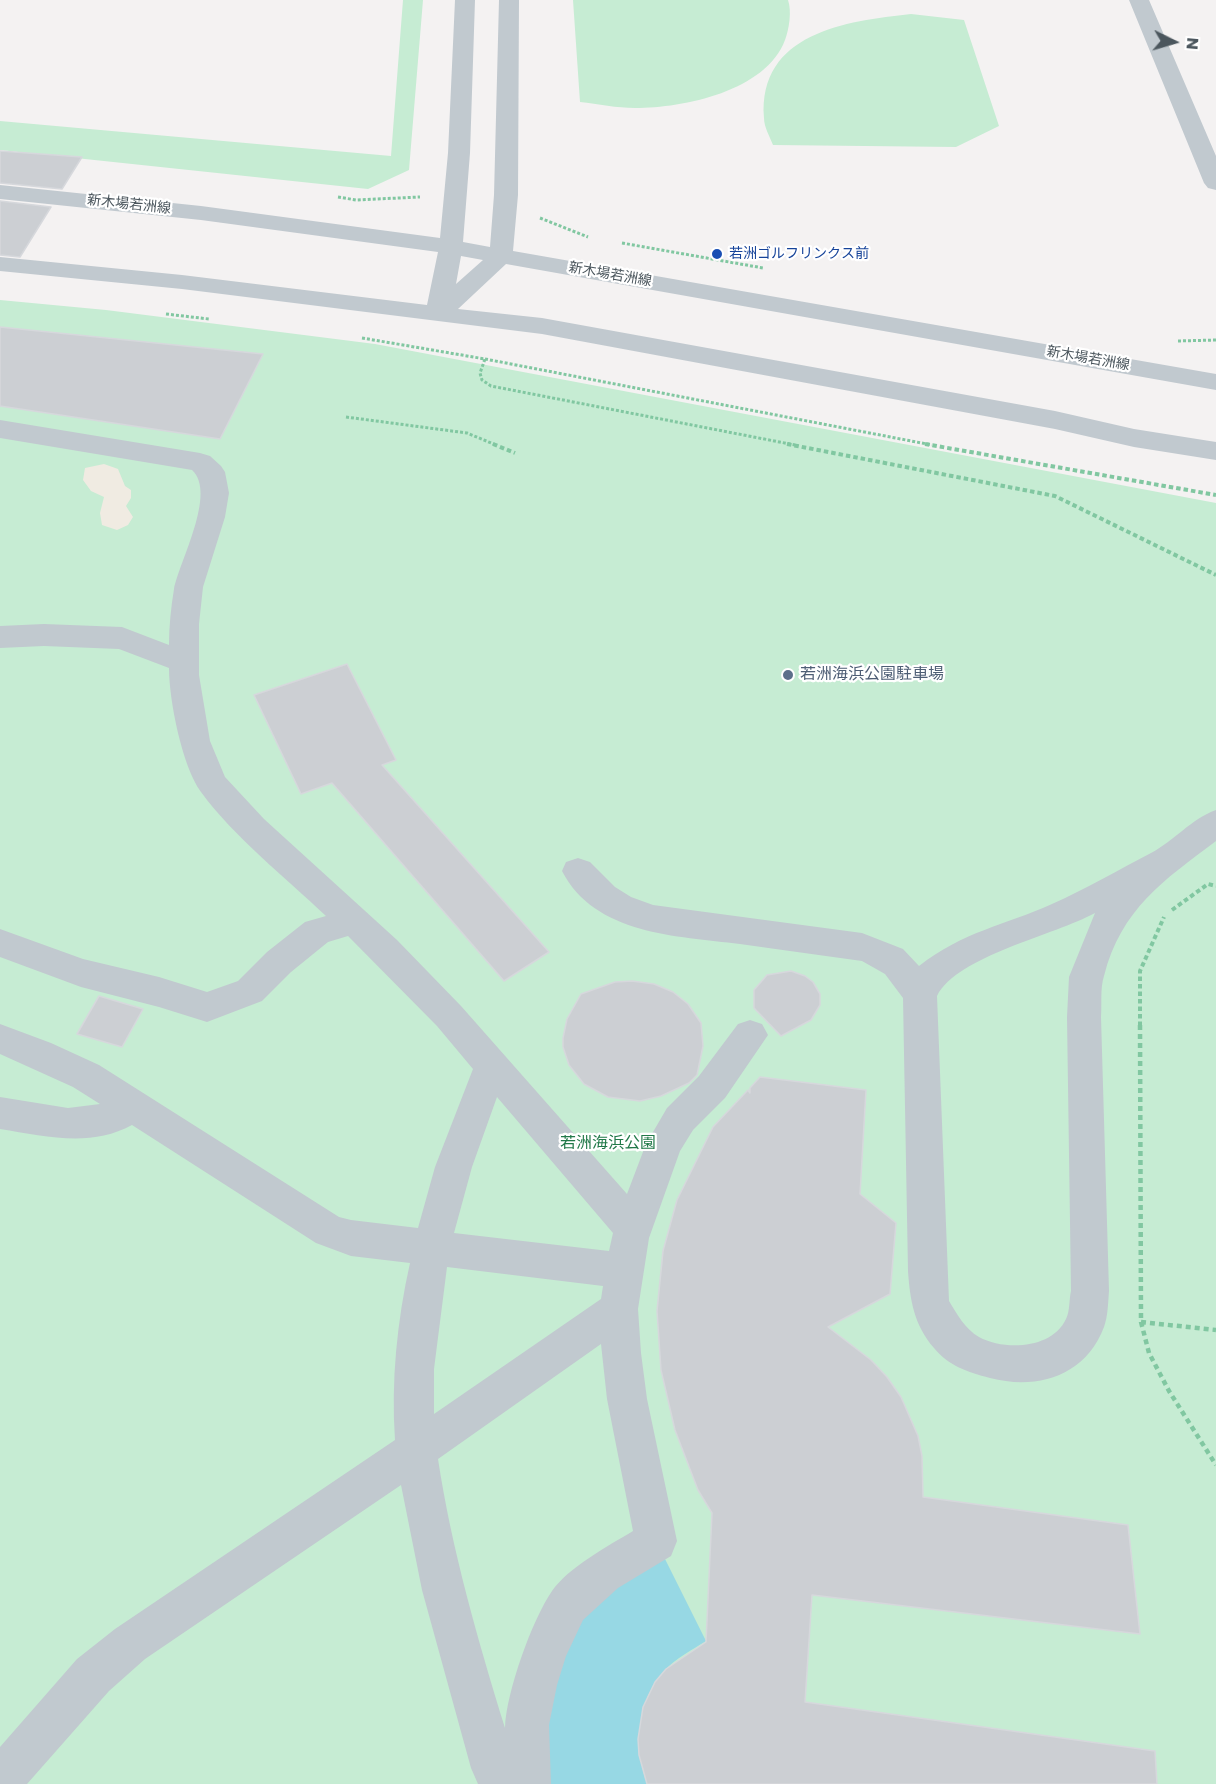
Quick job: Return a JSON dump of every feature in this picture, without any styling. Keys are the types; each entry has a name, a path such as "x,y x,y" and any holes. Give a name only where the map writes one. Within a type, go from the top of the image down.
{"street":[{"path":"438,314 451,247 459,153 465,0"},
{"path":"438,314 501,255 506,195 508,0"},
{"path":"1139,0 1216,183"},
{"name":"新木場若洲線","path":"0,192 201,213 451,247 1216,382"},
{"path":"0,264 182,282 323,302 542,326 1055,420 1134,438 1216,451"},
{"path":"0,429 200,462 212,472 215,493 189,587 184,624 184,675 195,741 212,783 253,828 353,921 449,1016 633,1228"},
{"path":"0,638 44,635 122,638 184,662"},
{"path":"1167,860 1064,914 987,942 954,958 929,978 920,996 927,1271 930,1305 947,1334 968,1353 1010,1364 1045,1362 1069,1347 1085,1325 1090,1291 1084,1017 1086,977 1107,923 1127,895 1167,860 1216,823"},
{"path":"578,871 592,890 605,900 653,919 862,947 885,953 905,970 920,996"},
{"path":"0,943 81,973 159,992 207,1007 250,991 279,962 317,932 353,921"},
{"path":"528,1784 527,1725 535,1685 546,1650 568,1605 603,1573 656,1541 627,1399 622,1290 633,1228 664,1144 680,1119 712,1087 750,1035"},
{"path":"0,1039 86,1076 329,1231 351,1238 431,1248 622,1290"},
{"path":"492,1065 455,1158 431,1248 421,1294 413,1407 417,1448 439,1579 494,1768 504,1784"},
{"path":"0,1113 68,1124 109,1119 133,1106"},
{"path":"0,1780 93,1675 130,1644 309,1524 417,1448 622,1290"}],"path":[{"path":"161,314 220,321"},
{"path":"361,338 945,448 1216,495"},
{"path":"485,360 480,373 482,380 491,386 1055,496 1216,575"},
{"path":"346,417 467,433 515,453"},
{"path":"1216,886 1208,884 1165,915 1140,971 1141,1322 1149,1353 1216,1465"},
{"path":"1141,1322 1216,1330"}],"green space":[{"path":"403,0 423,0 409,170 368,189 0,150 0,121 391,156"},
{"path":"573,0 788,0 790,20 785,40 775,58 742,84 699,100 676,105 621,107 580,102"},
{"path":"911,14 964,20 999,126 956,147 773,145 764,121 766,89 775,67 791,50 811,37 834,28 860,21"},
{"name":"若洲海浜公園","path":"0,300 106,310 375,344 1216,503 1216,1784 0,1784"}],"sand":[{"path":"104,464 118,469 125,486 131,490 131,498 126,506 133,517 128,525 117,530 102,525 100,513 104,497 91,491 83,480 85,468"}],"water":[{"path":"656,1541 706,1641 669,1666 655,1682 648,1696 640,1724 639,1739 640,1755 647,1784 528,1784 549,1641"}],"building":[{"path":"0,151 82,157 62,189 0,183"},
{"path":"0,201 51,207 20,257 0,255"},
{"path":"0,327 263,354 220,439 0,406"},
{"path":"347,664 396,760 382,765 549,952 504,981 332,783 301,794 254,695"},
{"path":"791,971 813,982 820,994 820,1005 811,1020 781,1036 754,1008 754,990 767,975"},
{"path":"632,981 654,984 673,992 688,1004 701,1023 703,1046 697,1075 689,1083 661,1096 640,1101 608,1097 584,1084 569,1065 563,1047 567,1019 581,994 615,982"},
{"path":"99,996 143,1009 122,1047 77,1034"},
{"path":"760,1077 866,1090 860,1194 896,1223 890,1294 828,1327 871,1360 901,1397 918,1436 922,1456 923,1497 1128,1525 1140,1634 812,1595 805,1702 1155,1751 1157,1784 647,1784 639,1755 638,1739 643,1707 655,1682 666,1669 706,1642 712,1513 698,1490 675,1430 661,1370 657,1311 663,1251 677,1200 713,1127 748,1090 750,1093 750,1088"}],"place":[{"name":"若洲ゴルフリンクス前","path":"717,254"},
{"name":"若洲海浜公園駐車場","path":"788,675"}]}
